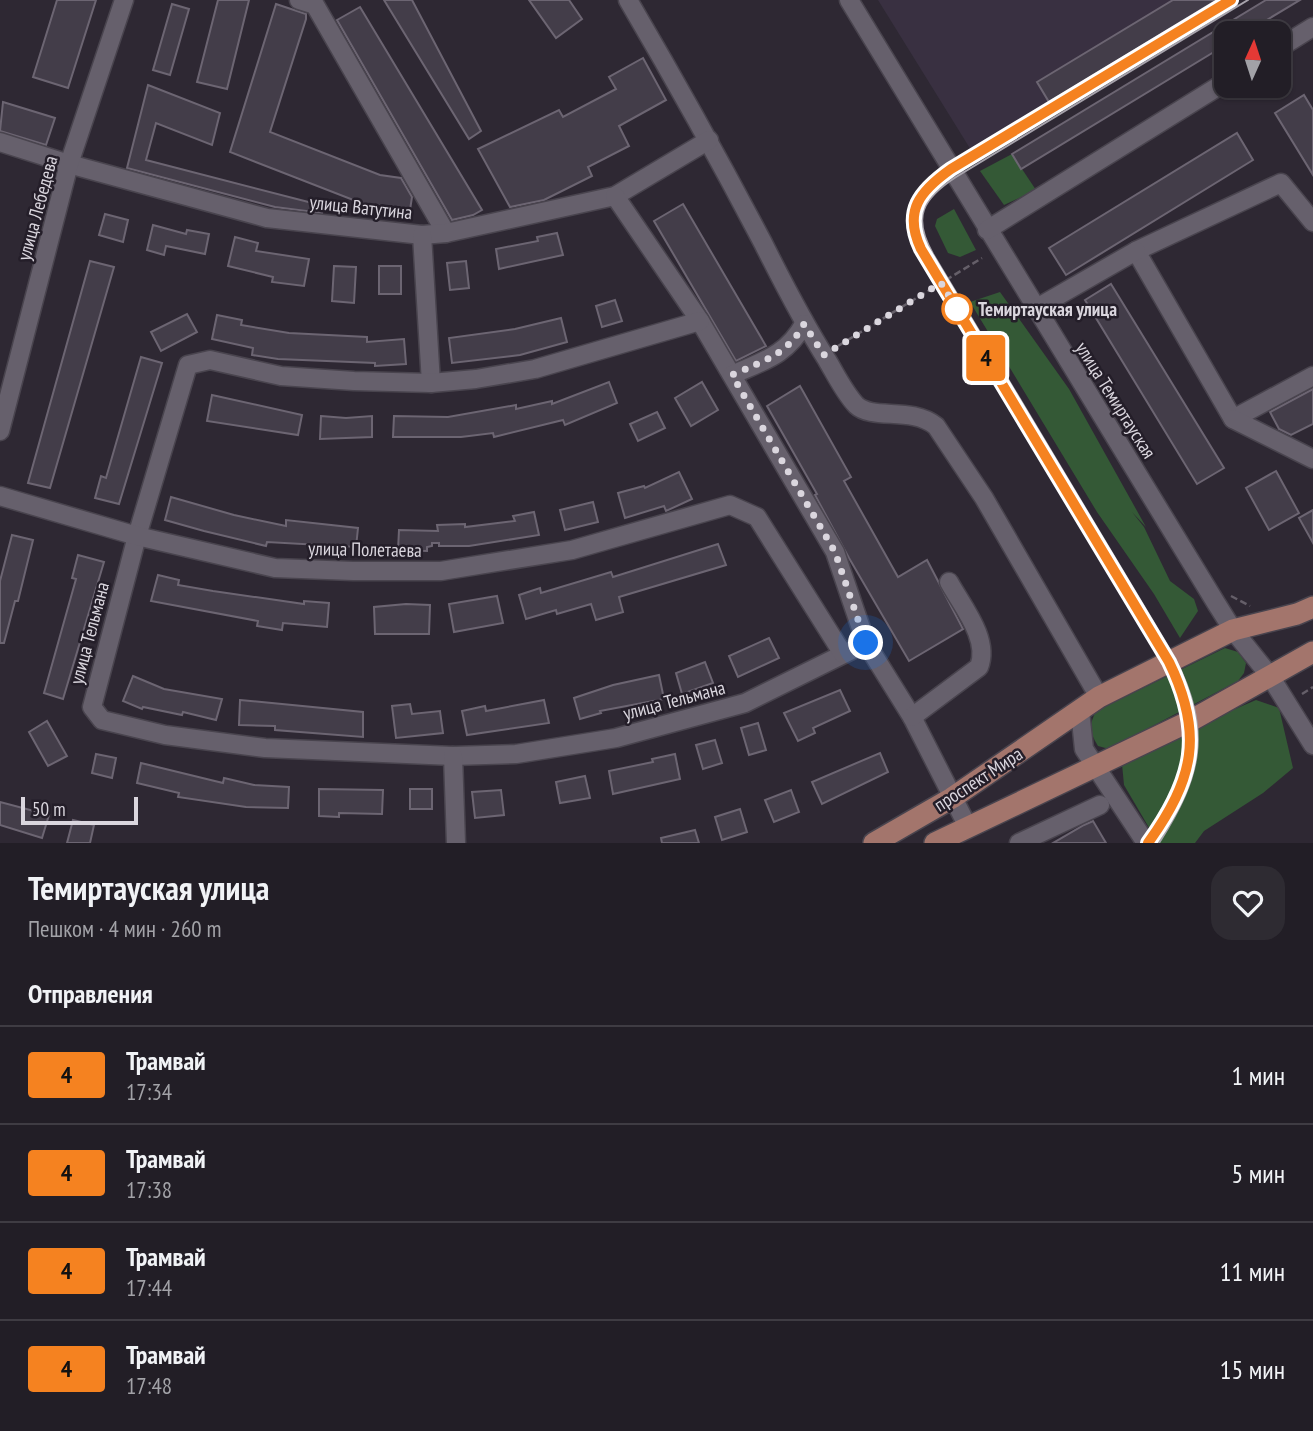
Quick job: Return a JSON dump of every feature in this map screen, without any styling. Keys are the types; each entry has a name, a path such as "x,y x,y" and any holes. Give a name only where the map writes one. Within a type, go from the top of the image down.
{"main road":[{"name":"проспект Мира","path":"874,843 953,798 1099,697 1233,630 1297,614 1313,607"},
{"name":"проспект Мира","path":"934,843 1197,717 1313,652"}],"street":[{"name":"улица Лебедева","path":"0,430 69,164 124,0"},
{"path":"299,0 315,5 446,233"},
{"path":"628,0 709,140 804,324 858,407 868,412 902,413 925,418 936,426 984,498 1099,697"},
{"name":"улица Темиртауская","path":"849,0 1216,603 1233,630 1270,676 1313,745"},
{"path":"1292,40 1313,27"},
{"path":"987,230 1214,89"},
{"name":"улица Ватутина","path":"0,142 69,164 267,218 422,235 446,233 615,196 709,140"},
{"path":"1035,309 1136,251 1281,183 1313,222"},
{"path":"615,196 700,321 835,552 866,643 912,717 968,827"},
{"path":"422,235 431,383"},
{"path":"1136,251 1233,419 1313,459"},
{"name":"улица Тельмана","path":"700,321 535,369 431,383 281,376 210,360 188,365 136,536 92,707 102,720 165,735 265,748 453,756 516,754 616,738 745,703 866,643"},
{"path":"732,375 783,351 796,339 804,324"},
{"path":"1233,419 1313,376"},
{"name":"улица Полетаева","path":"0,496 136,536 275,568 441,571 572,550 730,505 757,517 843,654"},
{"path":"912,717 979,667 984,654 981,642 949,582"},
{"path":"1080,711 1084,749 1146,843"},
{"path":"453,756 456,843"},
{"path":"1019,843 1100,804"}],"path":[{"path":"824,355 982,258"},
{"path":"1216,603 1230,596 1253,607"}],"shaded area":[{"path":"878,0 1217,0 971,150"}],"green space":[{"path":"1012,154 1036,190 1004,205 980,171"},
{"path":"954,209 976,250 960,257 948,253 935,226 937,219"},
{"path":"1000,292 1069,389 1146,527 1132,512 1144,527 1170,581 1194,599 1198,611 1180,638 1154,594 1097,512 970,302"},
{"path":"1225,648 1238,652 1246,663 1244,673 1238,681 1109,749 1098,746 1091,728 1096,711"},
{"path":"1256,700 1279,708 1293,768 1263,793 1204,831 1195,843 1158,843 1124,785 1122,764 1198,725"}],"building":[{"path":"57,0 96,0 68,88 33,77"},
{"path":"218,0 249,0 227,89 197,82"},
{"path":"384,0 412,0 481,131 469,139"},
{"path":"529,0 569,0 582,19 556,38"},
{"path":"1173,0 1217,0 1049,102 1037,82"},
{"path":"1266,0 1300,0 1265,21 1231,21"},
{"path":"172,4 189,9 170,75 153,70"},
{"path":"276,4 306,14 306,19 270,132 380,175 401,178 412,197 410,210 361,203 230,152"},
{"path":"360,7 482,210 452,220 337,20"},
{"path":"1214,32 1214,52 1021,169 1012,154"},
{"path":"643,58 666,100 619,126 629,146 588,167 592,176 544,200 510,207 478,149 559,110 563,117 616,89 609,77"},
{"path":"148,85 220,113 212,145 156,123 146,160 324,206 322,213 275,207 127,168"},
{"path":"1304,95 1313,110 1313,175 1275,113"},
{"path":"3,102 55,118 46,145 0,131"},
{"path":"1237,133 1253,160 1066,275 1049,248"},
{"path":"683,204 766,346 736,361 654,221"},
{"path":"105,214 128,220 123,242 99,235"},
{"path":"153,225 186,234 187,230 209,234 205,254 166,246 164,255 147,250"},
{"path":"557,233 563,255 499,269 496,249 538,241 537,237"},
{"path":"235,237 258,243 256,251 309,259 304,286 272,282 273,277 228,266"},
{"path":"90,261 114,267 50,488 28,483"},
{"path":"466,261 469,288 450,290 447,263"},
{"path":"334,266 356,267 354,303 332,301"},
{"path":"379,266 401,266 401,294 379,294"},
{"path":"1111,284 1224,468 1197,484 1085,300"},
{"path":"615,300 622,321 602,327 596,306"},
{"path":"187,314 197,332 161,351 151,332"},
{"path":"217,315 242,320 241,325 289,333 367,337 367,342 404,339 406,364 375,366 375,363 278,359 252,355 253,348 212,339"},
{"path":"561,318 567,342 520,355 452,363 449,338 515,329"},
{"path":"141,357 162,363 119,504 95,498 101,476 106,478"},
{"path":"609,382 617,403 565,425 563,420 494,437 493,433 461,437 393,437 394,416 448,417 516,405 516,409 552,401 552,404"},
{"path":"702,382 718,410 691,426 675,398"},
{"path":"800,386 851,477 844,481 898,577 927,560 963,629 909,661 849,558 815,495 817,494 767,406"},
{"path":"1313,389 1313,424 1291,435 1279,429 1270,412"},
{"path":"212,395 302,415 298,435 207,421"},
{"path":"657,412 665,428 638,441 630,424"},
{"path":"321,416 372,416 372,437 320,439"},
{"path":"1276,471 1299,513 1269,530 1246,488"},
{"path":"679,472 692,499 666,511 664,506 625,518 618,493 644,486 645,488"},
{"path":"171,497 286,526 286,520 358,528 356,547 267,542 266,546 204,531 165,520"},
{"path":"593,502 598,522 565,530 560,510"},
{"path":"1313,510 1313,543 1299,518"},
{"path":"534,512 539,535 469,546 439,546 439,543 432,543 432,546 427,547 427,551 398,550 399,530 438,531 437,525 465,524 465,527 515,521 513,516"},
{"path":"12,535 33,540 18,601 15,601 4,643 0,643 0,581"},
{"path":"718,544 726,565 619,597 623,612 596,620 591,604 526,619 519,595 540,588 541,593 611,572 613,577"},
{"path":"78,555 104,562 63,699 44,693 76,579 72,578"},
{"path":"158,575 179,580 178,585 213,591 304,604 304,601 329,603 327,627 283,623 282,630 257,626 258,621 151,601"},
{"path":"497,596 503,623 454,632 449,604"},
{"path":"430,605 429,634 375,634 374,607"},
{"path":"769,638 779,658 738,677 729,656"},
{"path":"705,662 713,683 682,694 676,673"},
{"path":"659,675 664,699 600,711 601,713 580,719 574,698 613,685"},
{"path":"133,676 164,689 222,699 216,720 183,712 182,715 143,707 142,709 123,701"},
{"path":"840,690 850,711 813,728 815,733 798,741 784,713"},
{"path":"240,700 363,712 363,737 275,730 275,726 239,725"},
{"path":"544,700 549,723 467,735 462,711 485,706 486,711"},
{"path":"410,704 412,714 440,711 443,733 396,738 392,706"},
{"path":"47,721 67,756 48,766 29,732"},
{"path":"758,723 766,750 749,755 741,728"},
{"path":"715,740 722,763 703,769 696,745"},
{"path":"880,753 888,772 822,804 812,782"},
{"path":"96,754 116,758 112,778 92,773"},
{"path":"675,754 680,779 613,794 609,771 653,762 652,759"},
{"path":"141,763 223,783 224,778 254,785 289,787 288,808 246,807 178,797 179,793 137,783"},
{"path":"585,776 590,798 560,803 556,782"},
{"path":"319,789 383,790 382,814 339,813 339,817 319,816"},
{"path":"410,789 432,789 432,809 410,809"},
{"path":"501,790 504,815 475,818 472,792"},
{"path":"791,790 799,812 774,822 765,800"},
{"path":"0,802 49,815 42,838 0,825"},
{"path":"740,809 747,832 722,840 715,817"},
{"path":"73,820 94,825 90,843 67,843"},
{"path":"1093,821 1106,843 1053,843 1084,825"},
{"path":"695,830 699,843 662,843 661,838"}],"tram line":[{"name":"4","path":"1148,843 1171,808 1188,763 1190,721 1183,692 1169,662 921,249 913,228 913,211 933,182 951,169 1231,0"},
{"path":"1159,843 1185,796 1197,753 1198,731 1187,684 1175,658 933,254 922,219 928,201 944,185 1248,0"}],"place":[{"name":"Темиртауская улица","path":"957,309"}],"route":[{"path":"866,643 835,552 732,375 783,351 796,339 804,324 824,355 941,283 957,309"}]}
